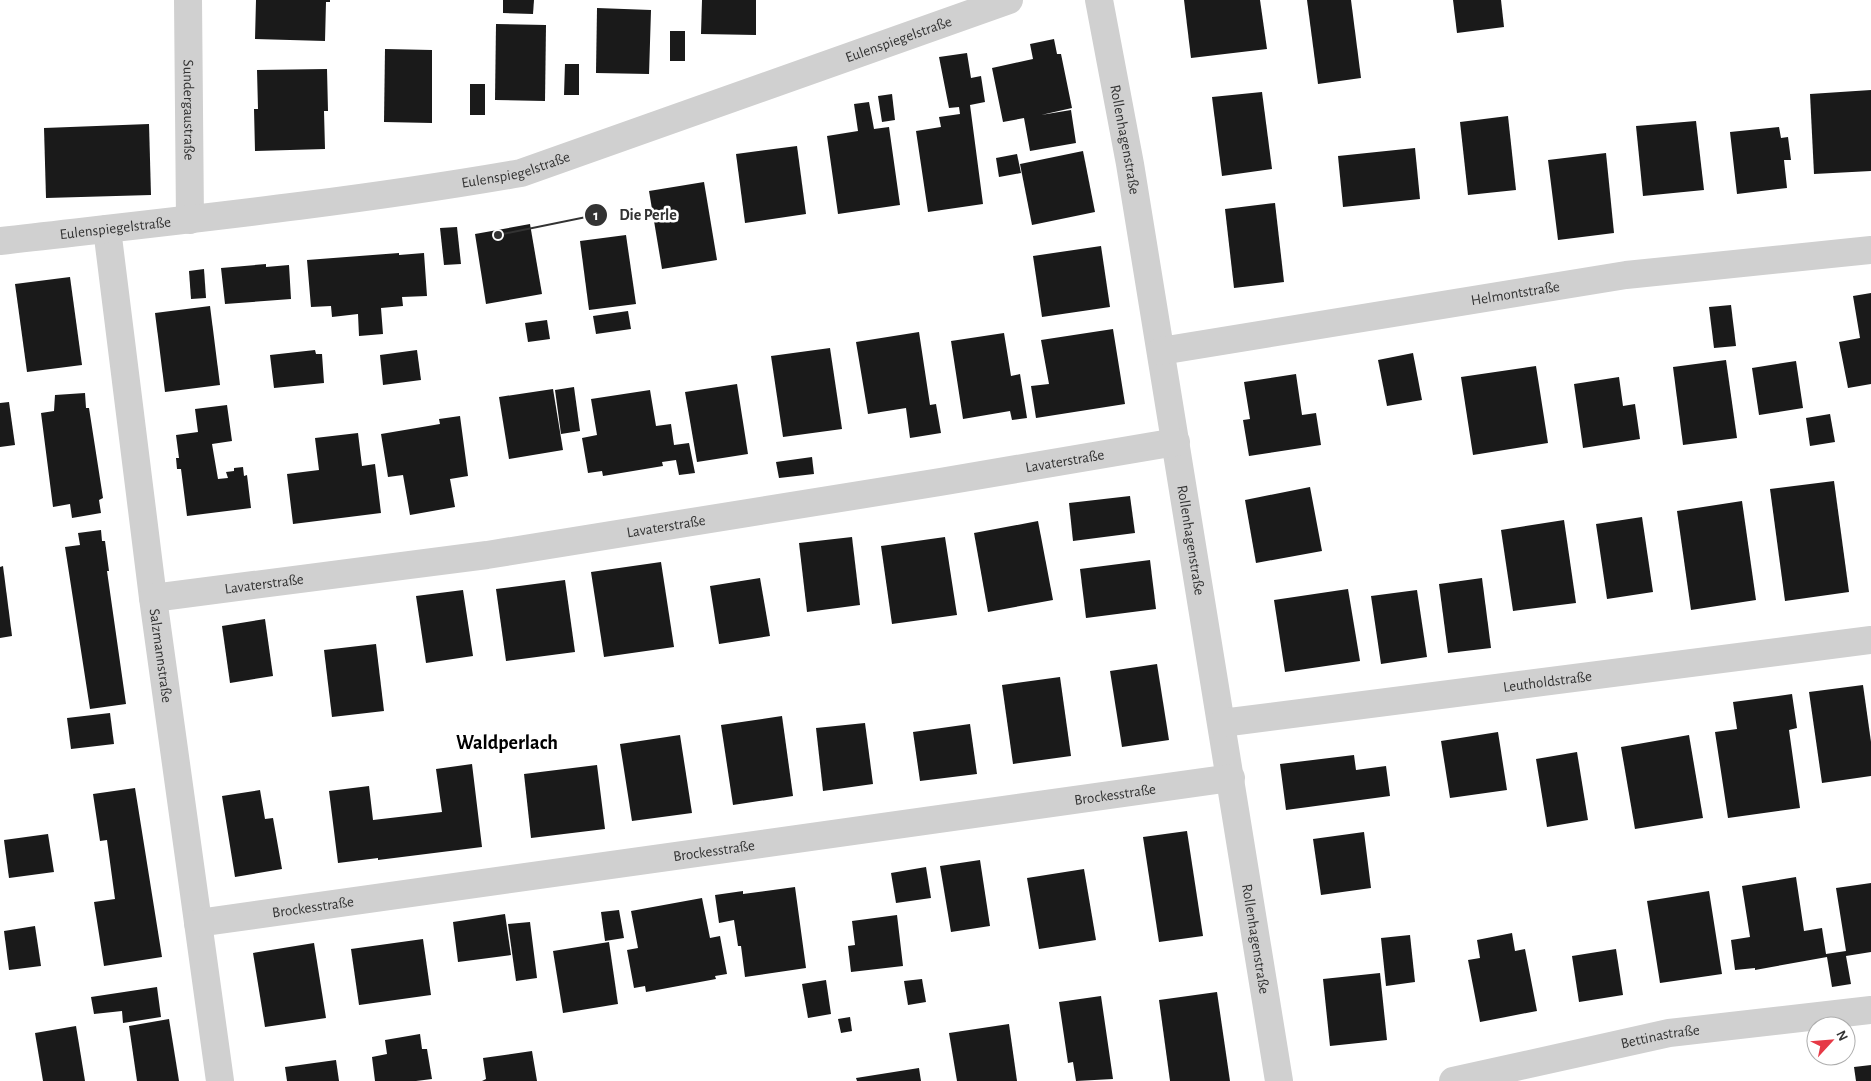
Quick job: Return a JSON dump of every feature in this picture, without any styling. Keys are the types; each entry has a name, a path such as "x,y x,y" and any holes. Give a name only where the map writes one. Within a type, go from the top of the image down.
{"street":[{"name":"Sundergaustraße","path":"188,0 190,220"},
{"name":"Eulenspiegelstraße","path":"0,242 190,220 450,185 521,173 1009,0"},
{"name":"Rollenhagenstraße","path":"1099,0 1130,164 1279,1081"},
{"name":"Salzmannstraße","path":"107,229 153,598 220,1081"},
{"name":"Helmontstraße","path":"1161,351 1626,275 1871,250"},
{"name":"Lavaterstraße","path":"153,598 497,553 1176,442"},
{"name":"Leutholdstraße","path":"1222,723 1871,640"},
{"name":"Brockesstraße","path":"198,923 1231,778"},
{"name":"Bettinastraße","path":"1453,1081 1669,1033 1871,1010"}],"building":[{"path":"256,0 330,0 330,2 326,2 325,41 255,39"},
{"path":"503,0 534,0 533,14 503,13"},
{"path":"702,0 756,0 756,35 701,34"},
{"path":"1184,0 1260,0 1267,49 1191,58"},
{"path":"1307,0 1351,0 1361,78 1318,84"},
{"path":"1453,0 1501,0 1504,27 1457,33"},
{"path":"597,8 651,10 649,74 596,73"},
{"path":"496,24 546,25 545,101 495,100"},
{"path":"670,31 685,31 685,61 670,61"},
{"path":"1054,39 1057,54 1061,54 1072,108 1041,115 1071,110 1076,143 1030,151 1024,118 1003,122 992,68 1033,59 1030,44"},
{"path":"385,49 432,50 432,123 384,122"},
{"path":"967,53 971,78 981,76 985,102 970,105 983,204 928,212 916,131 941,127 939,117 960,114 959,107 949,108 939,57"},
{"path":"565,64 579,64 579,95 564,95"},
{"path":"327,69 328,111 324,111 325,149 255,151 254,109 258,109 257,70"},
{"path":"470,84 485,84 485,115 470,115"},
{"path":"1871,90 1871,171 1814,174 1810,94"},
{"path":"1262,92 1272,169 1222,176 1212,97"},
{"path":"892,94 895,120 882,122 878,96"},
{"path":"869,102 874,129 889,127 900,205 838,214 827,136 858,131 854,104"},
{"path":"1508,116 1516,190 1468,195 1460,122"},
{"path":"1696,121 1704,190 1643,196 1636,126"},
{"path":"149,124 151,195 46,198 44,128"},
{"path":"1779,127 1781,138 1788,137 1791,160 1784,160 1787,188 1737,194 1730,132"},
{"path":"797,146 806,214 745,223 736,154"},
{"path":"1415,148 1420,199 1343,207 1338,156"},
{"path":"1083,151 1095,212 1032,225 1020,164"},
{"path":"1606,153 1614,233 1558,240 1548,160"},
{"path":"1017,154 1021,173 999,177 996,158"},
{"path":"704,182 717,260 662,269 649,191"},
{"path":"1275,203 1284,282 1234,288 1225,209"},
{"path":"530,224 542,294 486,304 475,234"},
{"path":"457,227 461,264 444,265 440,228"},
{"path":"626,235 636,304 589,310 580,241"},
{"path":"1101,246 1110,307 1042,317 1033,256"},
{"path":"399,253 399,255 424,253 427,296 402,297 403,306 381,308 383,334 359,336 358,314 332,317 331,306 311,307 307,260"},
{"path":"266,264 266,267 289,265 291,299 225,304 221,268"},
{"path":"204,269 206,298 191,299 189,271"},
{"path":"70,277 82,365 27,372 15,284"},
{"path":"1871,293 1871,384 1848,388 1839,342 1860,338 1853,296"},
{"path":"1731,305 1736,346 1714,348 1709,307"},
{"path":"210,306 220,385 165,392 155,313"},
{"path":"628,311 631,329 596,334 593,316"},
{"path":"547,320 550,339 528,342 525,323"},
{"path":"1113,329 1125,404 1036,418 1031,386 1049,384 1041,340"},
{"path":"919,332 930,405 936,404 941,433 910,438 906,408 868,414 856,342"},
{"path":"1004,333 1011,376 1020,374 1027,418 1012,420 1010,411 963,419 951,341"},
{"path":"830,348 842,429 783,437 771,356"},
{"path":"315,350 316,354 322,354 324,383 274,388 270,355"},
{"path":"417,350 421,380 383,385 380,355"},
{"path":"1413,353 1422,400 1387,406 1378,360"},
{"path":"1726,360 1737,438 1683,445 1673,367"},
{"path":"1796,361 1803,408 1759,415 1752,368"},
{"path":"1536,366 1548,443 1473,455 1461,377"},
{"path":"1296,374 1302,415 1316,413 1321,445 1249,456 1243,420 1250,419 1244,382"},
{"path":"1619,377 1623,406 1635,404 1640,439 1583,448 1574,384"},
{"path":"737,384 748,454 697,462 685,392"},
{"path":"574,387 580,431 561,434 555,390"},
{"path":"553,389 563,450 509,459 499,397"},
{"path":"650,390 656,426 671,424 674,445 689,443 695,473 679,475 676,460 662,462 663,466 603,476 602,471 588,473 582,438 597,435 591,399"},
{"path":"85,393 86,408 89,408 103,498 99,500 101,513 72,518 70,504 53,507 41,413 54,411 55,395"},
{"path":"9,402 15,445 0,447 0,403"},
{"path":"227,405 232,441 212,444 218,479 228,478 226,472 234,471 234,468 243,467 244,476 247,475 251,508 187,516 181,469 177,469 176,458 179,458 176,435 198,432 195,409"},
{"path":"1830,414 1835,442 1810,446 1806,418"},
{"path":"460,416 468,476 450,479 455,507 410,515 403,475 388,477 381,434 440,424 439,419"},
{"path":"358,433 362,466 375,464 381,513 293,524 287,474 319,470 315,438"},
{"path":"812,457 814,474 779,478 776,462"},
{"path":"1834,481 1849,592 1785,601 1770,489"},
{"path":"1310,487 1322,551 1256,563 1245,500"},
{"path":"1130,496 1135,533 1073,541 1069,503"},
{"path":"1742,501 1756,600 1691,610 1677,511"},
{"path":"1642,517 1653,592 1607,599 1596,524"},
{"path":"1564,520 1576,603 1513,611 1501,530"},
{"path":"1038,521 1053,600 988,612 974,533"},
{"path":"101,530 102,541 105,541 109,571 107,571 126,704 90,709 65,547 80,545 78,533"},
{"path":"852,537 860,605 807,612 799,543"},
{"path":"945,537 957,615 892,624 881,546"},
{"path":"1150,560 1156,609 1086,618 1080,569"},
{"path":"661,562 674,647 604,657 591,572"},
{"path":"3,566 12,636 0,638 0,567"},
{"path":"760,578 770,636 719,644 710,586"},
{"path":"1482,578 1491,648 1448,653 1439,584"},
{"path":"565,580 575,652 506,661 496,589"},
{"path":"1348,589 1360,661 1285,672 1274,600"},
{"path":"463,590 473,656 426,663 416,596"},
{"path":"1417,590 1427,657 1381,664 1371,596"},
{"path":"265,619 273,676 230,683 222,626"},
{"path":"376,644 384,711 332,717 324,650"},
{"path":"1157,664 1169,740 1122,747 1110,671"},
{"path":"1060,677 1071,756 1013,764 1002,685"},
{"path":"1863,685 1871,742 1871,776 1822,783 1809,692"},
{"path":"1792,694 1797,728 1789,730 1800,808 1728,818 1715,732 1737,729 1733,702"},
{"path":"110,713 114,744 71,749 67,718"},
{"path":"782,716 793,796 733,805 721,725"},
{"path":"865,723 873,784 823,791 816,728"},
{"path":"970,724 977,774 920,781 913,732"},
{"path":"1498,732 1507,790 1450,798 1441,741"},
{"path":"680,735 692,813 632,821 620,744"},
{"path":"1689,735 1703,818 1635,829 1621,747"},
{"path":"1577,752 1588,820 1547,827 1536,759"},
{"path":"1354,755 1356,770 1386,766 1390,796 1286,810 1280,764"},
{"path":"472,764 482,847 338,863 329,791 369,786 373,820 442,812 436,769"},
{"path":"597,765 605,829 531,838 524,774"},
{"path":"135,788 162,957 104,966 94,902 115,899 107,840 100,841 93,794"},
{"path":"260,790 265,819 273,818 282,869 235,877 222,796"},
{"path":"1187,831 1203,936 1159,942 1143,837"},
{"path":"1364,832 1371,888 1321,895 1313,839"},
{"path":"48,834 54,872 9,878 4,840"},
{"path":"980,860 990,926 951,932 940,866"},
{"path":"926,867 931,898 896,903 891,873"},
{"path":"1084,869 1096,940 1039,949 1027,878"},
{"path":"1796,877 1804,931 1822,928 1826,954 1846,951 1836,888 1871,883 1871,952 1846,956 1851,984 1832,987 1827,957 1755,970 1755,968 1735,970 1731,940 1750,937 1742,886"},
{"path":"795,887 806,968 745,977 741,946 738,946 734,920 719,923 715,895 743,891 743,894"},
{"path":"1709,891 1722,974 1660,983 1647,901"},
{"path":"702,898 710,938 720,936 727,974 715,976 716,979 646,992 645,986 634,988 627,950 638,948 631,911"},
{"path":"619,910 624,938 605,941 601,912"},
{"path":"505,914 511,955 458,962 453,922"},
{"path":"897,915 903,966 851,972 848,946 855,945 852,921"},
{"path":"530,922 537,978 516,981 508,924"},
{"path":"35,926 41,966 9,970 4,931"},
{"path":"1512,933 1515,951 1525,949 1537,1011 1480,1022 1468,960 1480,958 1477,940"},
{"path":"1410,935 1415,982 1386,986 1381,938"},
{"path":"423,939 431,995 359,1005 351,949"},
{"path":"609,942 618,1004 563,1013 553,951"},
{"path":"314,943 326,1018 265,1027 253,953"},
{"path":"1616,949 1623,995 1579,1002 1572,956"},
{"path":"1380,973 1387,1040 1330,1046 1323,979"},
{"path":"922,979 926,1002 908,1005 904,981"},
{"path":"826,980 831,1014 808,1018 802,984"},
{"path":"157,987 161,1017 123,1023 122,1011 94,1014 91,997"},
{"path":"1217,992 1230,1081 1170,1081 1159,1000"},
{"path":"1101,996 1113,1079 1076,1081 1073,1062 1068,1063 1059,1002"},
{"path":"850,1017 852,1031 841,1033 838,1019"},
{"path":"169,1019 179,1081 137,1081 129,1026"},
{"path":"1009,1024 1017,1081 957,1081 949,1033"},
{"path":"76,1026 85,1081 43,1081 35,1033"},
{"path":"420,1034 422,1049 427,1049 432,1079 375,1081 372,1057 387,1054 385,1040"},
{"path":"532,1051 537,1081 482,1081 486,1079 483,1058"},
{"path":"336,1060 339,1081 287,1081 285,1067"},
{"path":"1871,1065 1871,1081 1856,1081 1854,1067"},
{"path":"919,1068 921,1081 857,1081 856,1078"}],"place":[{"name":"Die Perle","path":"498,235"}],"district":[{"name":"Waldperlach","path":"507,742"}]}
